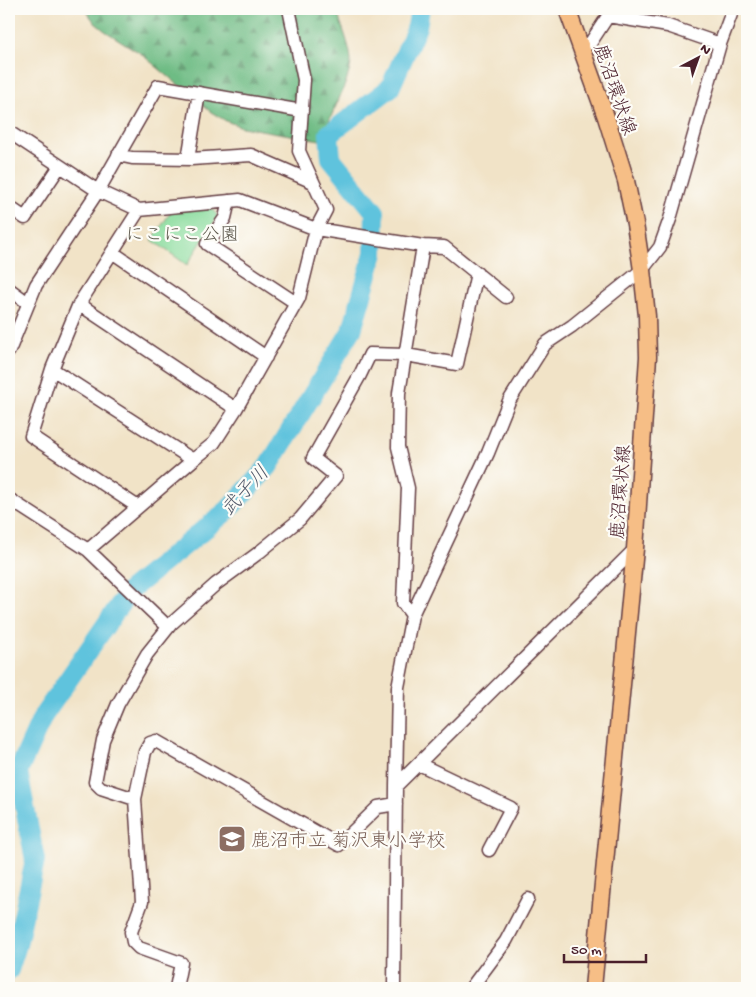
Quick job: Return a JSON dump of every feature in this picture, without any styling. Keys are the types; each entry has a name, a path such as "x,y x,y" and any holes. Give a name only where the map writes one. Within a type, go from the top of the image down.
{"main road":[{"name":"鹿沼環状線","path":"568,9 626,181 635,224 647,316 648,357 635,549 593,988"}],"street":[{"path":"88,550 214,443 236,409 299,298 316,229 326,210 299,151 304,80 290,9"},
{"path":"394,988 398,687 412,615 488,453 509,401 545,344 572,326 642,270 660,247 670,219 720,44 734,9"},
{"path":"581,48 591,42 608,16 668,26 720,44"},
{"path":"9,351 36,285 98,191 158,86 302,112"},
{"path":"188,159 199,93"},
{"path":"9,132 98,191 139,210 240,200 316,229 423,246 444,247 506,297"},
{"path":"118,155 132,158 188,159 251,155 313,182"},
{"path":"9,207 26,218 60,166"},
{"path":"229,201 224,218 207,244 296,303"},
{"path":"138,507 31,436 52,369 78,304 139,210"},
{"path":"412,615 403,603 408,488 398,447 399,393 423,246"},
{"path":"112,252 266,357"},
{"path":"135,799 101,788 95,782 103,740 123,696 147,654 168,627 216,584 300,519 336,476 313,458 370,354 406,355 457,364 477,273"},
{"path":"9,289 28,303"},
{"path":"78,304 236,409"},
{"path":"52,369 193,460"},
{"path":"9,499 88,550 168,627"},
{"path":"396,786 635,549"},
{"path":"176,988 181,963 139,948 133,942 132,932 142,902 135,799 145,752 150,743 156,741 339,846 378,807 396,804"},
{"path":"419,764 511,808 489,850"},
{"path":"471,988 506,941 528,899"}],"green space":[{"path":"85,9 336,9 349,48 350,68 320,140 242,127 226,121 211,112 140,53 95,23"},
{"name":"にこにこ公園","path":"211,208 218,216 187,265 152,240 172,210"}],"waterway":[{"name":"武子川","path":"9,970 17,945 35,860 18,772 43,716 130,590 228,510 268,467 352,330 374,253 375,212 331,158 329,134 390,88 417,27 420,9"}],"place":[{"name":"鹿沼市立 菊沢東小学校","path":"232,839"}]}
